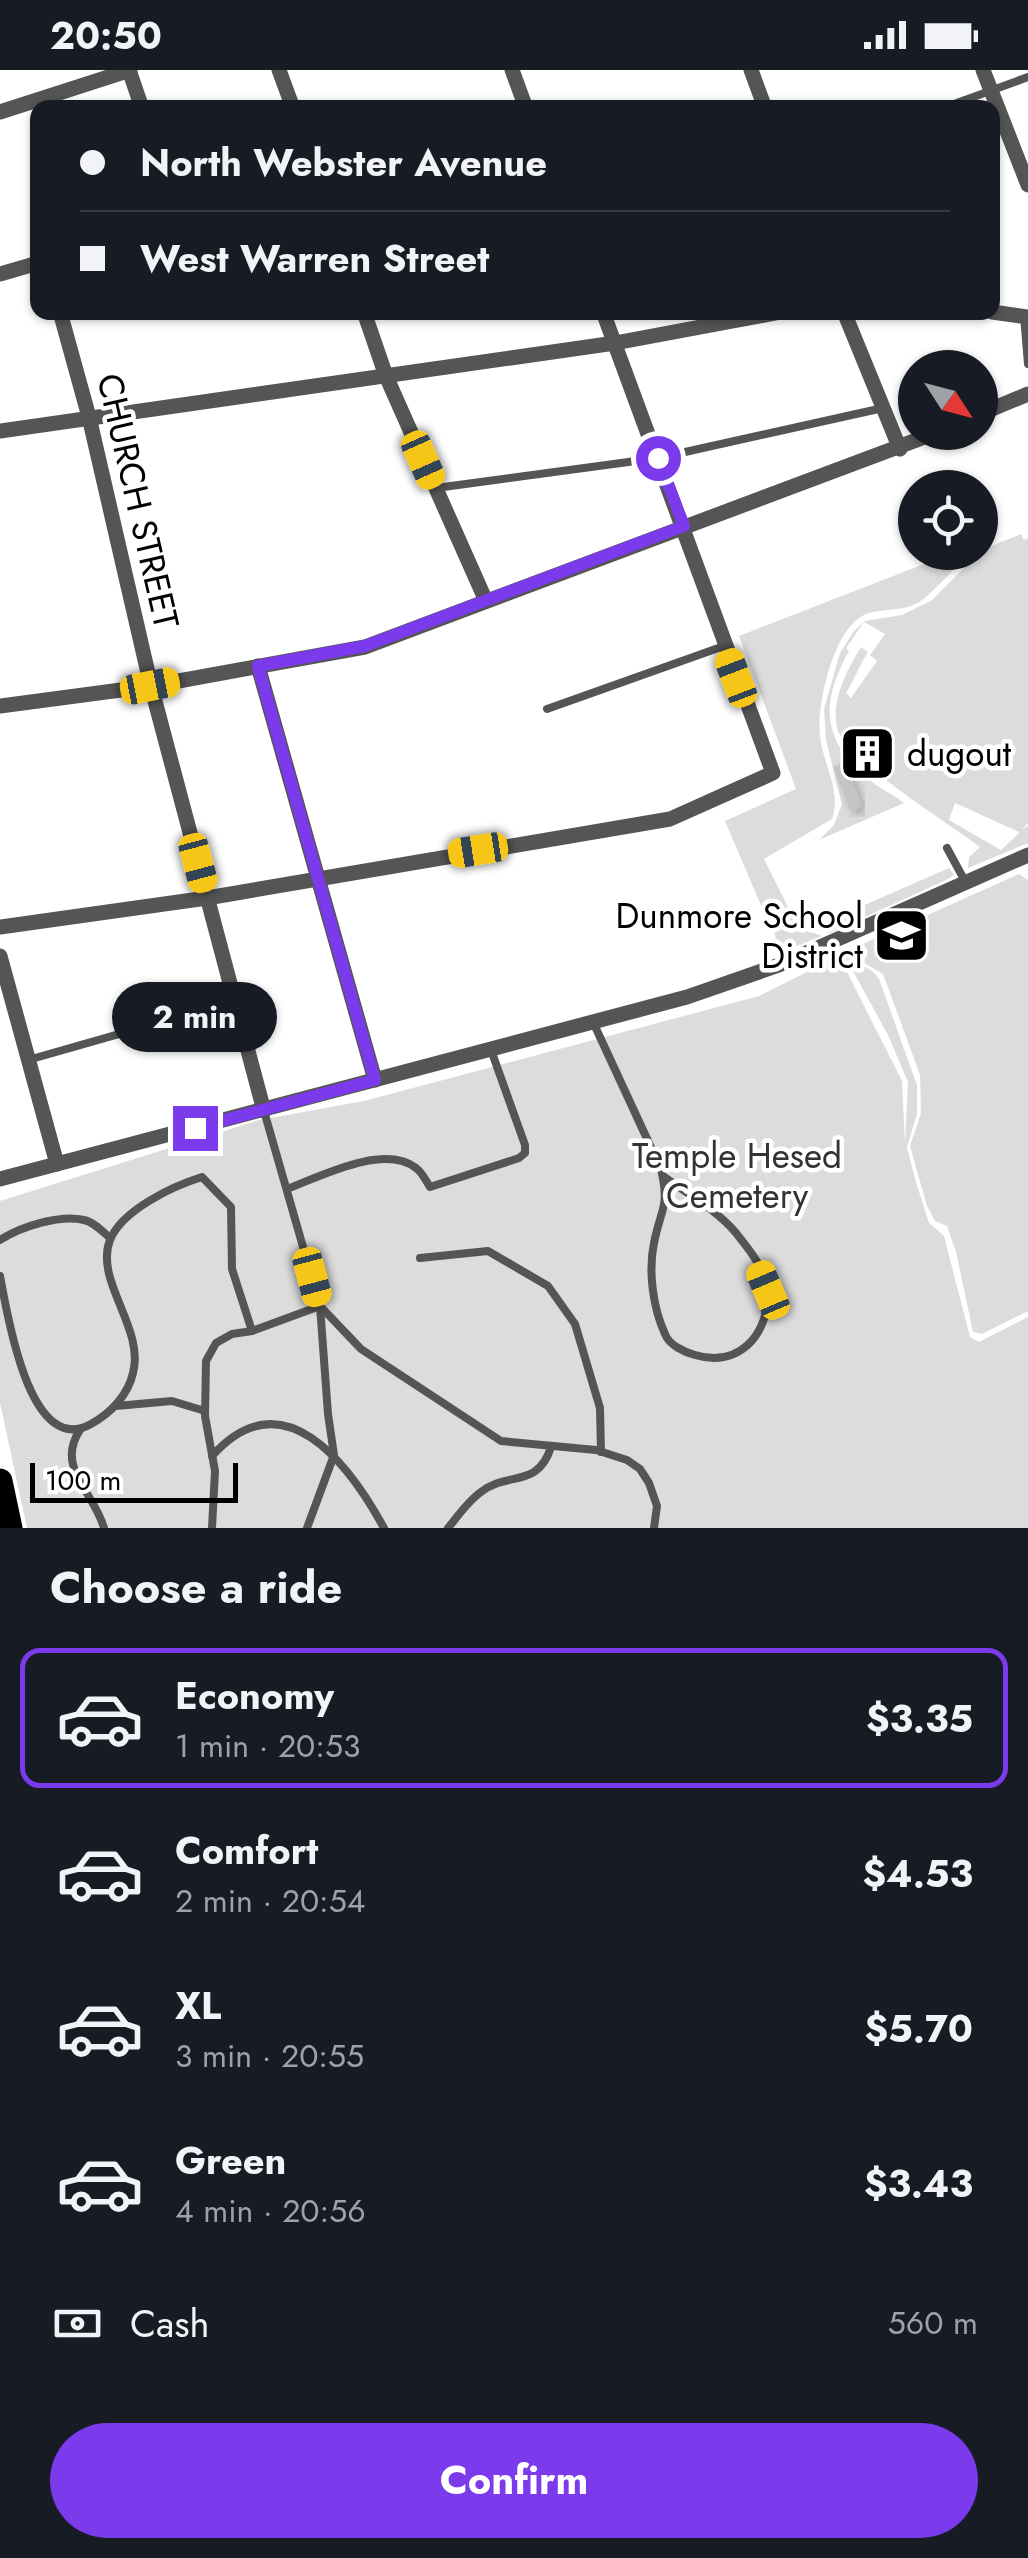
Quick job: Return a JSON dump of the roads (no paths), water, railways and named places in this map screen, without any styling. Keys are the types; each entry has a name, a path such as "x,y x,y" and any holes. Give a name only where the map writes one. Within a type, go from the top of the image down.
{"main road":[{"path":"0,1484 10,1528"}],"street":[{"path":"37,100 130,70 139,100"},
{"path":"279,70 290,100"},
{"path":"512,70 523,100"},
{"path":"751,70 762,100"},
{"path":"983,70 994,100"},
{"path":"0,112 30,102"},
{"path":"1000,115 1028,185"},
{"path":"0,274 30,265"},
{"path":"1000,313 1026,317"},
{"name":"CHURCH STREET","path":"62,320 90,416 150,686 264,1110"},
{"path":"367,320 386,376 486,601"},
{"path":"0,927 208,898 670,819 773,773 606,320"},
{"path":"0,431 615,343 739,320"},
{"path":"847,320 898,444"},
{"path":"998,406 1028,394"},
{"path":"0,706 150,686 365,646 898,450"},
{"path":"258,666 375,1080"},
{"path":"0,1179 687,998 779,965 1028,854"},
{"path":"0,956 57,1164"}],"lane":[{"path":"967,100 1028,77"},
{"path":"1026,317 1028,364"},
{"path":"436,488 658,458 883,408"},
{"path":"547,709 724,646"},
{"path":"947,848 966,883"},
{"path":"28,1060 234,1002"},
{"path":"593,1022 668,1196 653,1245 651,1278 666,1338 683,1352 714,1361 745,1350 762,1325 768,1290 756,1260 733,1229 662,1176"},
{"path":"287,1189 361,1161 403,1161 418,1168 430,1187 519,1158 525,1145 491,1049"},
{"path":"264,1110 320,1306 334,1455 307,1528"},
{"path":"104,1528 97,1506 69,1458 71,1444 80,1430 123,1398 134,1371 134,1345 109,1275 110,1238 144,1203 174,1186 202,1177 231,1206 232,1268 252,1332"},
{"path":"0,1240 20,1229 66,1219 85,1220 110,1238"},
{"path":"420,1258 488,1252 548,1286 575,1324 600,1408 601,1452"},
{"path":"0,1276 13,1345 27,1386 45,1413 67,1429 80,1430"},
{"path":"212,1528 215,1471 205,1411 206,1361 216,1342 232,1334 252,1332 320,1306"},
{"path":"320,1306 362,1350 481,1431 501,1441 601,1452 627,1460 640,1469 656,1506 654,1528"},
{"path":"114,1406 172,1401 205,1411"},
{"path":"212,1456 228,1438 266,1424 293,1426 334,1455 362,1490 384,1528"},
{"path":"448,1528 480,1492 494,1484 523,1480 530,1475 542,1464 551,1446"}],"place":[{"name":"dugout","path":"868,754"},
{"name":"Dunmore School District","path":"902,936"}],"park label":[{"name":"Temple Hesed Cemetery","path":"737,1176"}]}
